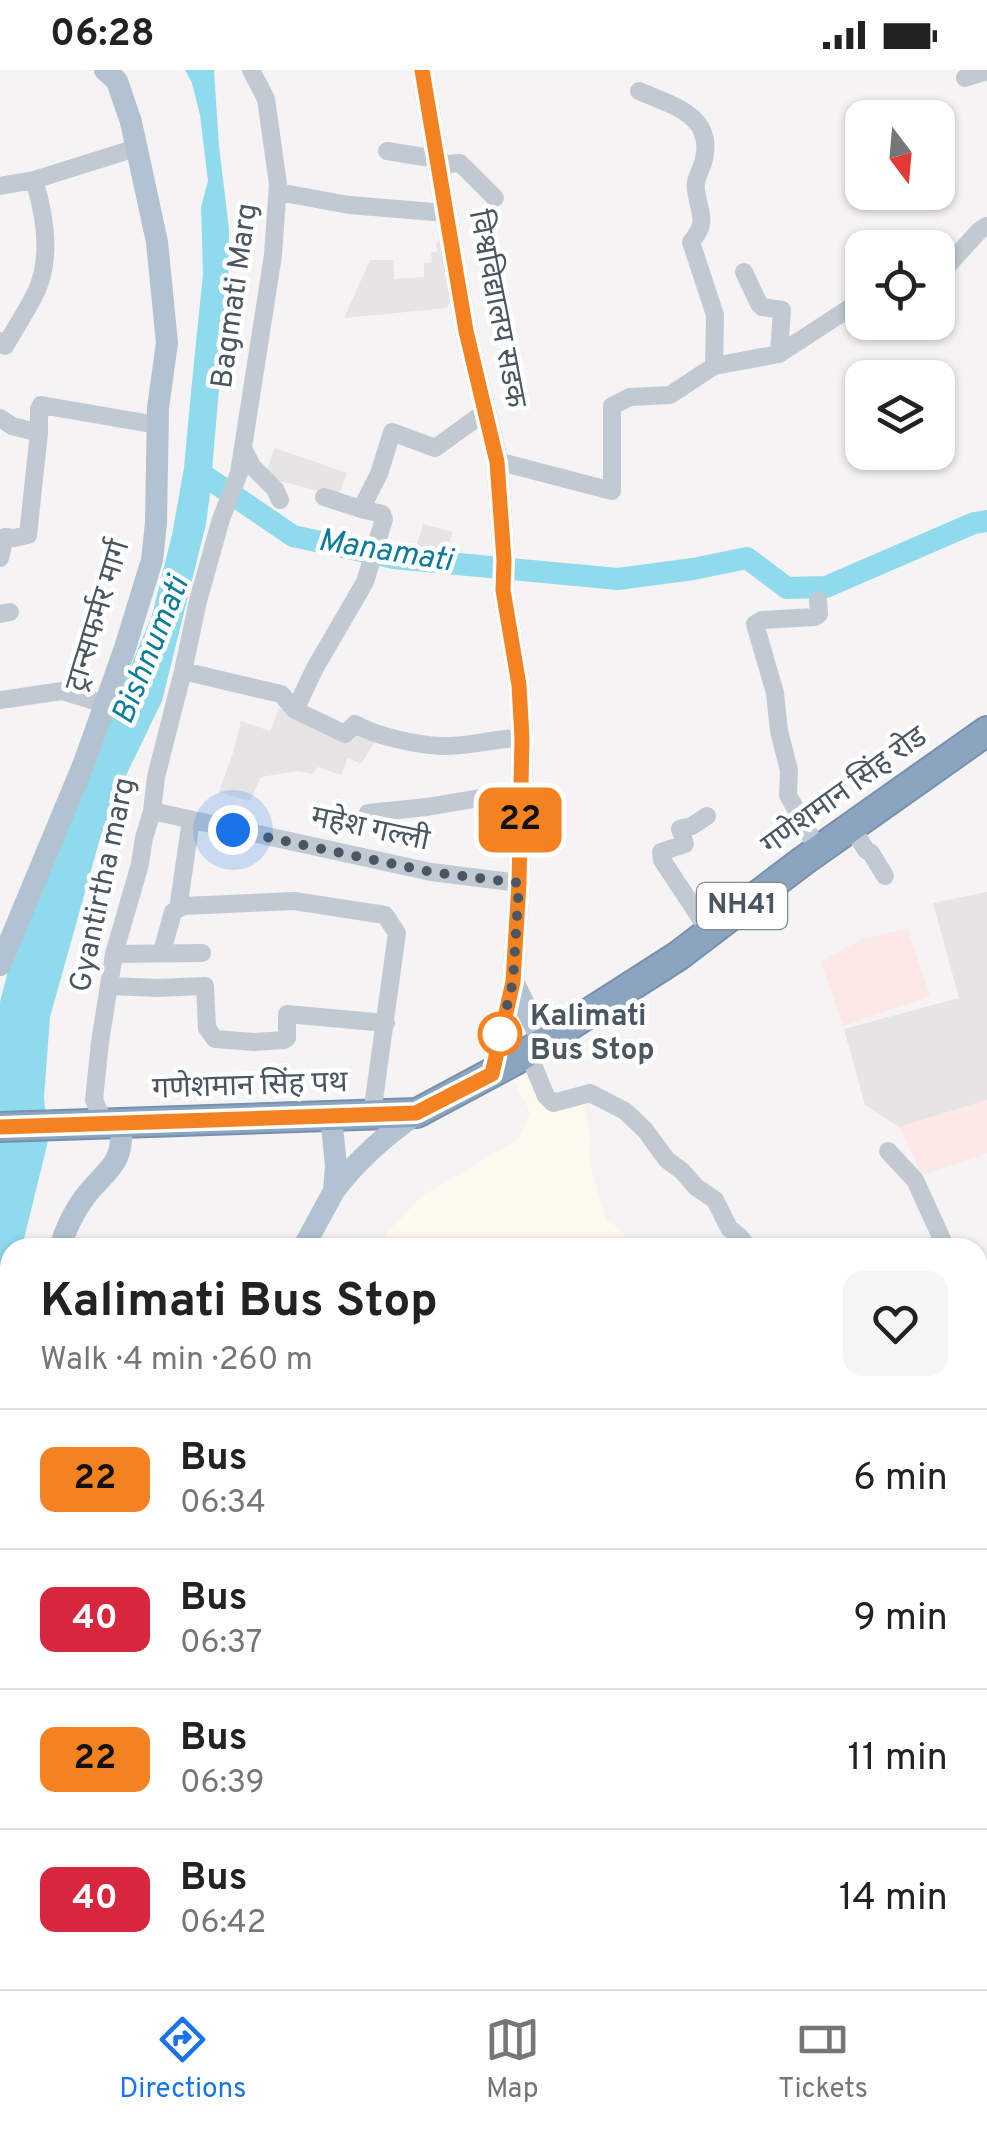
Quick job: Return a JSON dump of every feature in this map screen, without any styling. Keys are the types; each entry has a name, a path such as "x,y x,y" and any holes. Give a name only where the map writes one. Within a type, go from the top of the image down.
{"highway":[{"name":"गणेशमान सिंह रोड","path":"492,1074 678,956 818,850 987,731"},
{"name":"गणेशमान सिंह पथ","path":"0,1128 416,1113 492,1074"}],"main road":[{"name":"ट्रान्सफर्मर मार्ग","path":"0,965 84,764 152,560 157,425 167,343 158,242 131,122 116,80 105,70"},
{"name":"विश्वविद्यालय सडक","path":"422,70 466,331 497,462 503,590 519,685 522,738 513,982 492,1074"},
{"path":"513,982 536,1048"},
{"path":"309,1238 350,1169 416,1113"},
{"path":"330,1116 336,1166 334,1191"},
{"path":"65,1238 81,1203 118,1158 122,1124"}],"street":[{"name":"Bagmati Marg","path":"239,473 273,254 278,192 266,99 251,70"},
{"path":"965,78 987,71"},
{"path":"639,91 683,108 701,128 705,140 705,157 695,182 701,230 691,242 715,314 714,366"},
{"path":"0,186 34,180 136,148"},
{"path":"387,150 460,163 495,198"},
{"path":"0,342 5,346 44,270 42,206 34,180"},
{"path":"278,192 446,213"},
{"path":"955,258 987,226"},
{"path":"744,272 762,307 782,310 779,354"},
{"path":"497,462 612,491 612,406 630,397 670,394 714,366 779,354 845,311"},
{"path":"0,558 4,537 28,534 41,406 157,425"},
{"path":"361,509 379,474 392,432 435,448 486,412"},
{"path":"0,418 12,426 39,433"},
{"path":"243,447 252,466 275,489 280,500"},
{"name":"Gyantirtha marg","path":"122,1124 102,1118 94,1100 114,954 140,864 156,777 198,601 221,519 239,473"},
{"path":"295,710 314,668 365,582 384,516 324,497"},
{"path":"818,600 819,614 811,618 762,620 755,624 774,692 789,770 788,795 818,850"},
{"path":"184,671 281,694 295,710 346,734 355,724 376,734 440,746 522,738"},
{"path":"0,700 62,691 104,704"},
{"path":"368,813 520,791"},
{"name":"महेश गल्ली","path":"152,811 431,872 519,883"},
{"path":"707,816 680,829 685,844 661,852 662,860 709,932"},
{"path":"178,909 191,820"},
{"path":"851,826 884,876"},
{"path":"162,952 173,912 184,906 294,901 385,916 397,933 372,1114"},
{"path":"114,954 202,952"},
{"path":"110,986 205,986 207,1028 215,1040 284,1040 288,1038 287,1014 386,1023"},
{"path":"536,1048 546,1096 552,1103 590,1093 625,1111 645,1130 666,1160 715,1200 729,1228 741,1238"},
{"path":"888,1152 915,1180 941,1238"}],"shaded area":[{"path":"436,242 446,243 455,287 447,308 344,318 370,260 394,260 394,279 424,277 424,263 432,262"},
{"path":"275,448 347,473 338,496 264,477"},
{"path":"423,524 453,532 441,565 412,561"},
{"path":"279,709 379,736 361,764 348,758 341,775 318,767 312,774 297,771 261,777 250,801 219,792 241,721 270,731"},
{"path":"987,892 987,1100 899,1127 865,1105 844,1029 959,998 933,903"},
{"path":"907,928 930,996 843,1026 821,961 861,940"},
{"path":"514,1061 552,1088 564,1105 584,1102 593,1175 606,1220 626,1238 384,1238 423,1195 519,1139 530,1112 507,1069"},
{"path":"987,1100 987,1153 922,1175 899,1127"}],"water":[{"name":"Bishnumati","path":"185,70 214,70 229,229 228,283 206,524 162,701 101,835 50,1017 44,1097 48,1141 24,1238 0,1238 0,1002 13,952 152,615 184,468 203,274 201,207 208,181 192,83"}],"waterway":[{"name":"Manamati","path":"199,472 293,536 394,558 618,579 747,558 787,588 826,587 974,523 987,521"}],"bus line":[{"name":"22","path":"0,1127 416,1113 492,1074 513,982 522,738 519,685 503,590 497,462 466,331 422,70"}],"place":[{"name":"Kalimati Bus Stop","path":"500,1034"}],"route":[{"path":"233,830 431,872 519,883 513,982 497,1046 500,1034"}]}
